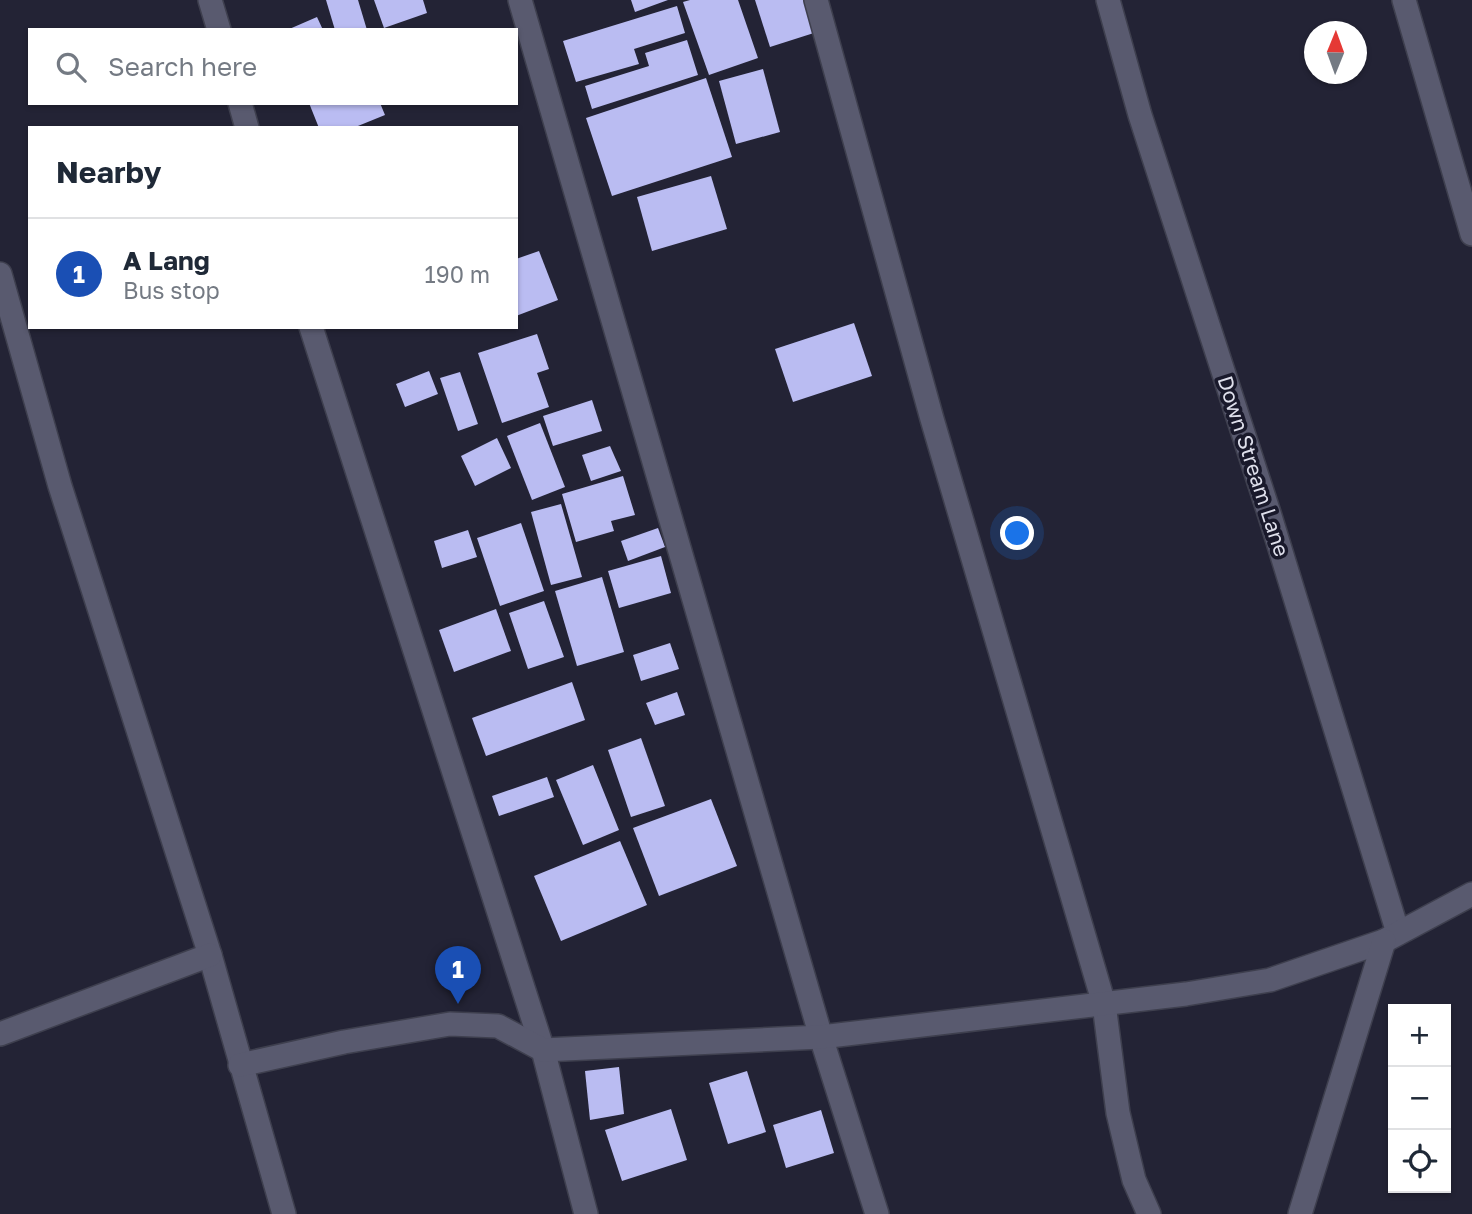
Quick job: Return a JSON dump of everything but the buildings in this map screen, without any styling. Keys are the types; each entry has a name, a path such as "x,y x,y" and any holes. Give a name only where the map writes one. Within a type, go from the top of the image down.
{"street":[{"path":"210,0 218,28"},
{"path":"520,0 821,1037 877,1214"},
{"path":"816,0 932,419 1104,1004 1118,1113 1134,1180 1149,1214"},
{"name":"Down Stream Lane","path":"1108,0 1140,115 1270,516 1391,937"},
{"path":"1404,0 1472,234"},
{"path":"241,105 246,126"},
{"path":"0,274 64,499 210,955 284,1214"},
{"path":"312,329 543,1049 586,1214"},
{"path":"240,1065 344,1042 450,1024 498,1026 543,1049 821,1037 1186,995 1270,979 1391,937 1472,894"},
{"path":"1300,1214 1391,937"},
{"path":"0,1034 210,955"}],"place":[{"name":"A Lang","path":"458,1004"}]}
